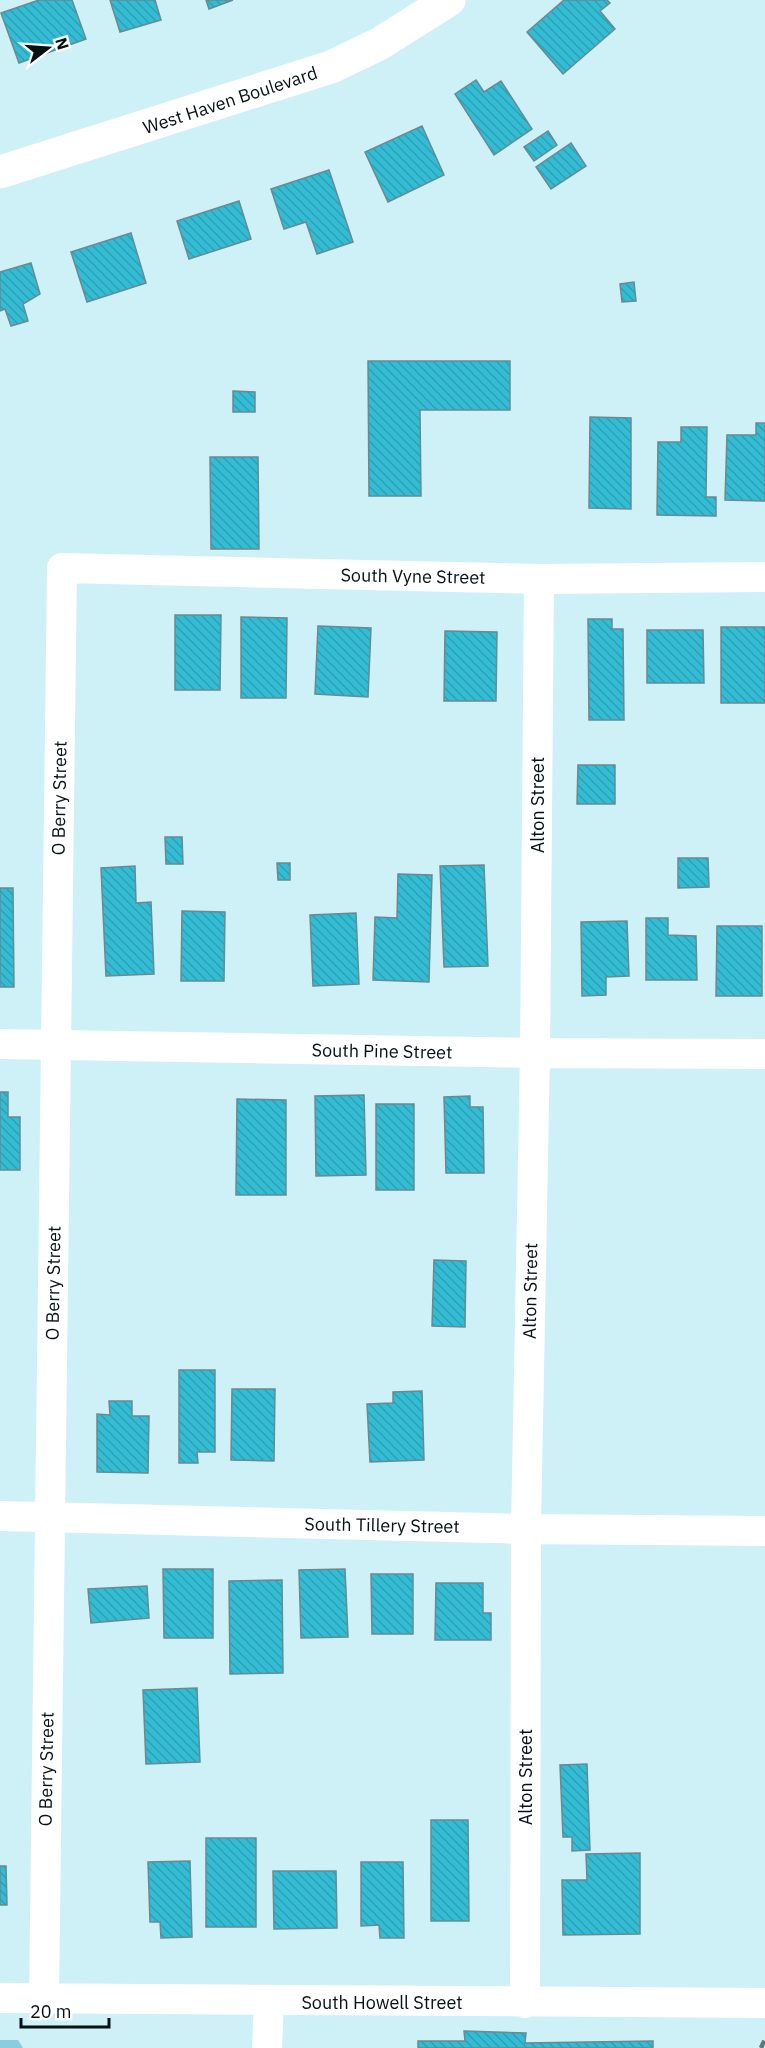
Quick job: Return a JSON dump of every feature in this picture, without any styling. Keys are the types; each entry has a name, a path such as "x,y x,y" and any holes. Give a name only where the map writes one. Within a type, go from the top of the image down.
{"street":[{"name":"West Haven Boulevard","path":"0,172 200,111 331,67 379,44 449,0"},
{"name":"South Vyne Street","path":"62,568 539,579 765,577"},
{"name":"O Berry Street","path":"44,1999 62,568"},
{"name":"Alton Street","path":"525,2003 526,1529 535,1053 539,579"},
{"name":"South Pine Street","path":"0,1044 535,1053 765,1054"},
{"name":"South Tillery Street","path":"0,1516 526,1529 765,1531"},
{"name":"South Howell Street","path":"0,1998 765,2003"},
{"path":"267,2048 269,2001"}],"shaded area":[{"path":"0,2040 18,2040 23,2048 0,2048"}],"building":[{"path":"39,0 72,0 86,39 19,63 1,13"},
{"path":"110,0 155,0 161,20 120,32"},
{"path":"206,0 233,0 209,9"},
{"path":"564,0 607,0 610,3 600,11 615,29 563,74 527,32"},
{"path":"476,80 484,92 501,81 532,129 494,155 455,94"},
{"path":"422,126 444,175 388,202 365,152"},
{"path":"548,131 557,145 534,161 524,147"},
{"path":"571,143 586,166 551,189 536,167"},
{"path":"329,170 353,242 317,254 306,222 284,229 271,189"},
{"path":"239,201 251,239 189,259 177,221"},
{"path":"131,233 146,283 87,302 71,252"},
{"path":"31,263 40,294 23,304 28,321 11,326 5,309 0,311 0,272"},
{"path":"634,282 636,301 622,302 620,284"},
{"path":"368,361 510,361 510,410 420,410 421,496 369,496"},
{"path":"233,391 255,392 255,412 233,412"},
{"path":"590,417 631,418 631,509 589,508"},
{"path":"756,423 765,423 765,501 725,500 727,435 756,435"},
{"path":"681,427 707,427 706,497 716,497 716,516 657,515 658,442 681,442"},
{"path":"210,457 258,457 259,549 211,549"},
{"path":"175,615 221,615 220,690 175,690"},
{"path":"241,617 287,618 286,698 241,698"},
{"path":"588,619 612,619 612,629 623,629 624,720 589,720"},
{"path":"318,626 371,628 368,697 315,694"},
{"path":"721,627 765,627 765,703 721,703"},
{"path":"647,630 703,630 704,683 647,683"},
{"path":"445,631 497,632 496,701 444,701"},
{"path":"578,765 615,765 615,804 577,804"},
{"path":"165,837 182,837 183,864 166,864"},
{"path":"678,858 708,858 709,887 678,888"},
{"path":"277,863 290,863 290,880 278,880"},
{"path":"484,865 488,966 444,967 440,866"},
{"path":"135,866 136,903 151,902 154,974 106,976 101,868"},
{"path":"398,874 432,875 429,982 373,980 375,917 397,918"},
{"path":"0,888 13,888 14,987 0,987"},
{"path":"182,911 225,912 224,981 181,981"},
{"path":"356,913 359,984 313,986 310,915"},
{"path":"646,918 668,918 668,935 696,936 697,980 646,980"},
{"path":"627,921 629,976 606,977 606,995 582,996 581,922"},
{"path":"717,926 762,926 762,996 716,996"},
{"path":"0,1092 8,1092 8,1117 20,1117 20,1170 0,1170"},
{"path":"364,1095 366,1175 316,1176 315,1096"},
{"path":"470,1096 470,1107 483,1107 484,1173 446,1173 444,1097"},
{"path":"237,1099 286,1100 286,1195 236,1195"},
{"path":"376,1104 414,1104 414,1190 376,1190"},
{"path":"434,1260 466,1261 465,1327 432,1326"},
{"path":"179,1370 215,1370 215,1452 197,1452 198,1463 179,1463"},
{"path":"232,1389 275,1389 274,1461 231,1460"},
{"path":"422,1391 424,1460 370,1462 367,1404 393,1403 393,1392"},
{"path":"109,1401 132,1401 132,1416 149,1416 148,1473 97,1472 97,1414 110,1415"},
{"path":"163,1569 213,1569 213,1638 164,1638"},
{"path":"345,1569 348,1637 301,1638 299,1570"},
{"path":"371,1574 413,1574 413,1634 372,1634"},
{"path":"282,1580 283,1673 230,1674 229,1581"},
{"path":"436,1583 483,1583 483,1613 491,1613 491,1640 435,1640"},
{"path":"147,1586 149,1618 91,1623 88,1589"},
{"path":"197,1688 200,1762 146,1764 143,1690"},
{"path":"587,1764 590,1850 572,1851 572,1837 563,1837 560,1765"},
{"path":"431,1820 468,1820 469,1921 431,1921"},
{"path":"206,1838 256,1838 256,1927 206,1927"},
{"path":"640,1853 640,1934 563,1935 562,1880 587,1880 586,1854"},
{"path":"190,1861 192,1937 161,1938 160,1922 150,1922 148,1862"},
{"path":"361,1862 403,1862 404,1938 380,1938 379,1925 361,1926"},
{"path":"0,1866 6,1866 7,1905 0,1905"},
{"path":"273,1871 336,1871 337,1928 274,1929"},
{"path":"464,2031 526,2033 525,2043 653,2041 653,2048 418,2048 418,2041 465,2041"}],"railway":[{"path":"761,2048 765,2039"}]}
